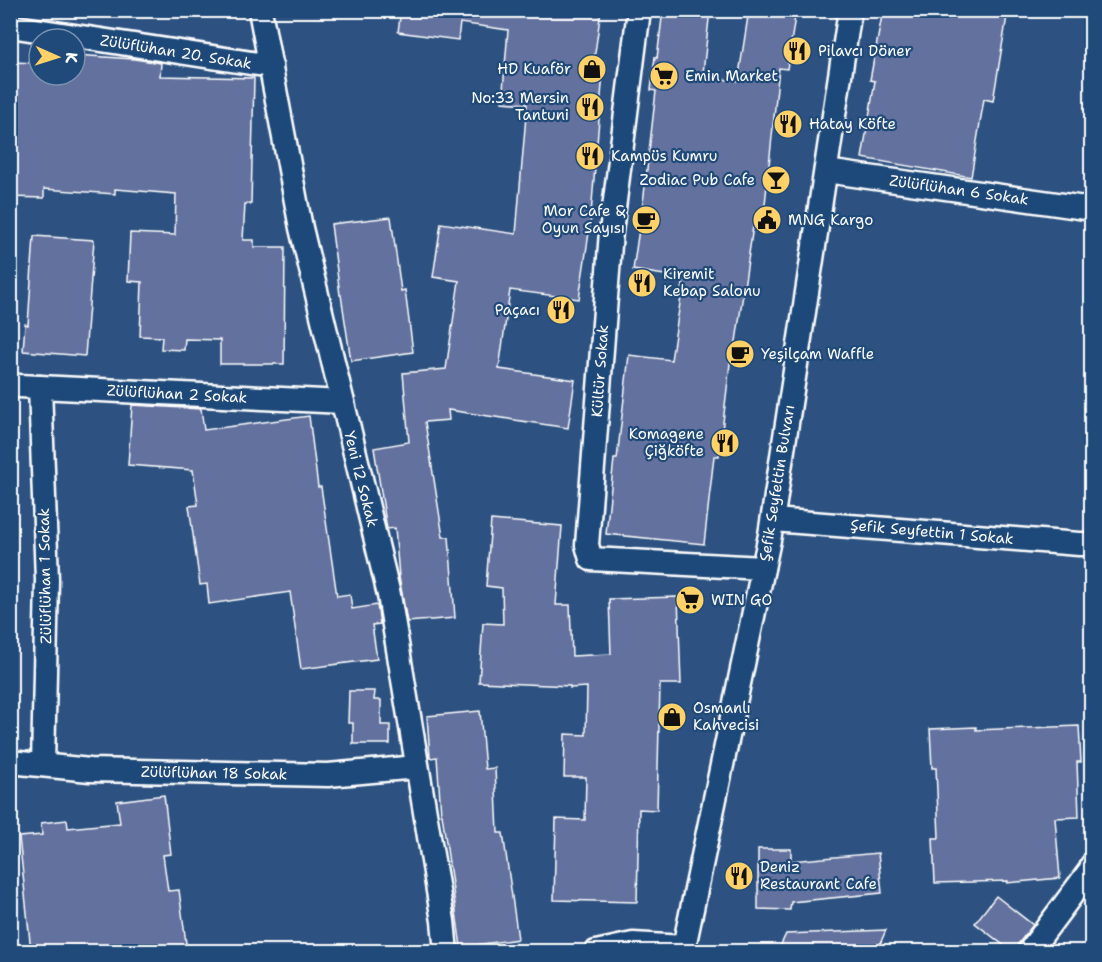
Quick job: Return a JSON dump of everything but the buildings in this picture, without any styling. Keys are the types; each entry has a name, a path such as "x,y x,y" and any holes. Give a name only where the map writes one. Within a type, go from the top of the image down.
{"street":[{"name":"Yeni 12 Sokak","path":"260,10 300,228 389,595 446,951"},
{"name":"Kültür Sokak","path":"639,10 611,232 587,545 591,559 764,568"},
{"name":"Şefik Seyfettin Bulvarı","path":"683,949 773,520 850,10"},
{"name":"Zülüflühan 20. Sokak","path":"10,26 271,66"},
{"name":"Zülüflühan 6 Sokak","path":"826,171 1092,209"},
{"name":"Zülüflühan 2 Sokak","path":"10,385 343,402"},
{"name":"Zülüflühan 1 Sokak","path":"40,387 47,580 43,765"},
{"name":"Şefik Seyfettin 1 Sokak","path":"773,520 1092,544"},
{"name":"Zülüflühan 18 Sokak","path":"10,762 90,770 328,775 417,767"},
{"path":"1029,951 1092,866"},
{"path":"596,951 633,944 683,949"}],"place":[{"name":"Pilavcı Döner","path":"797,51"},
{"name":"HD Kuaför","path":"592,69"},
{"name":"Emin Market","path":"664,76"},
{"name":"No:33 Mersin Tantuni","path":"590,107"},
{"name":"Hatay Köfte","path":"788,124"},
{"name":"Kampüs Kumru","path":"590,156"},
{"name":"Zodiac Pub Cafe","path":"776,180"},
{"name":"Mor Cafe & Oyun Sayısı","path":"646,220"},
{"name":"MNG Kargo","path":"767,220"},
{"name":"Kiremit Kebap Salonu","path":"642,283"},
{"name":"Paçacı","path":"561,310"},
{"name":"Yeşilçam Waffle","path":"740,354"},
{"name":"Komagene Çiğköfte","path":"725,443"},
{"name":"WIN GO","path":"690,600"},
{"name":"Osmanlı Kahvecisi","path":"672,717"},
{"name":"Deniz Restaurant Cafe","path":"739,876"}]}
